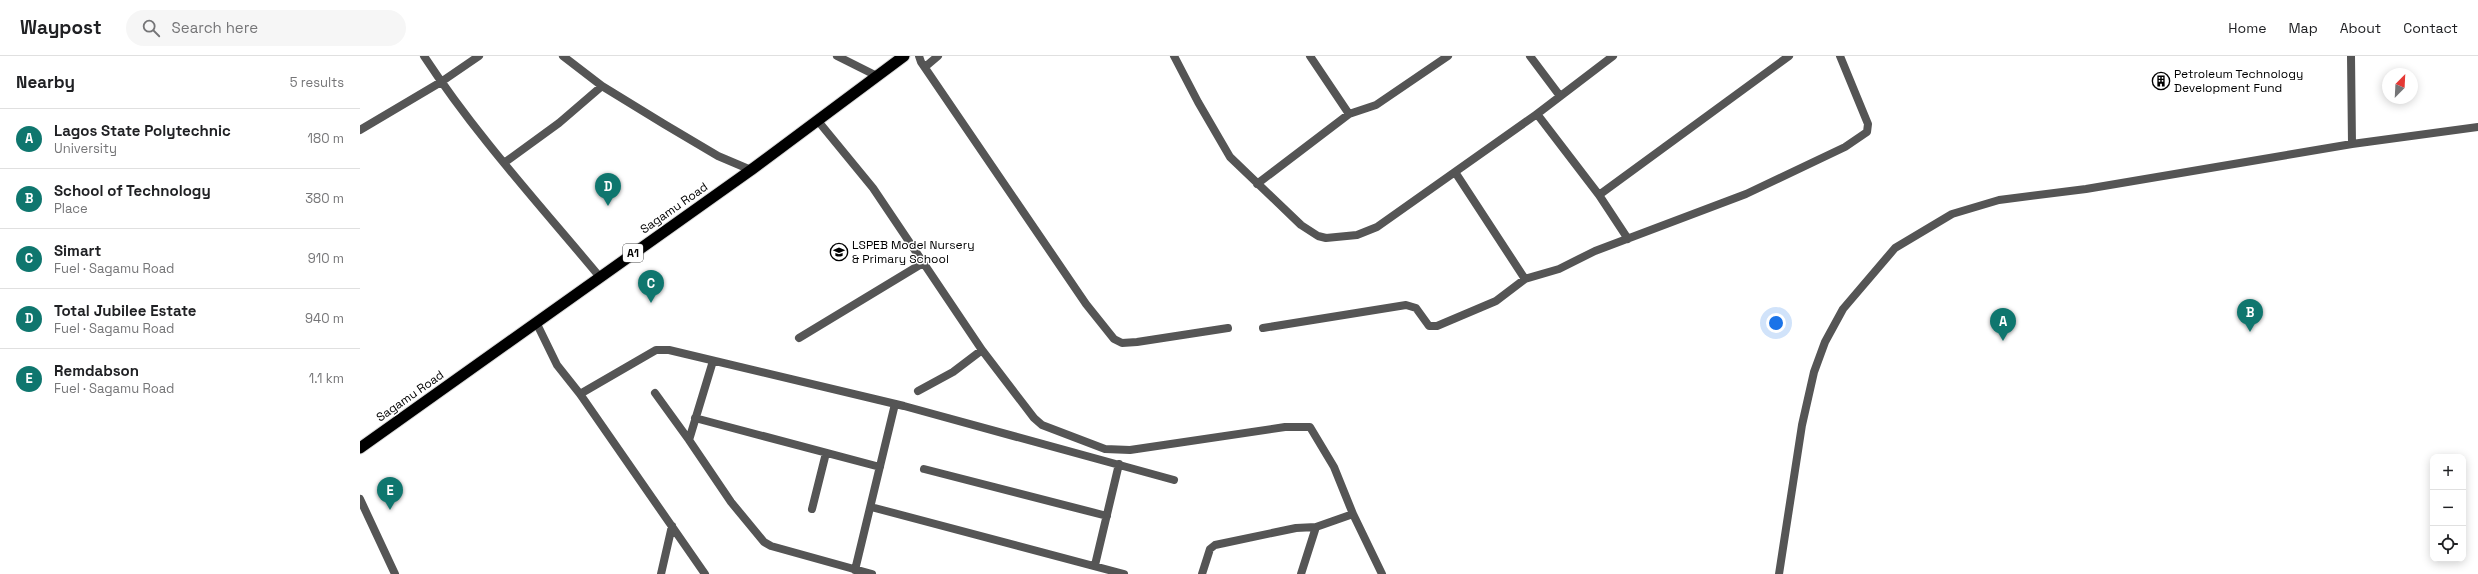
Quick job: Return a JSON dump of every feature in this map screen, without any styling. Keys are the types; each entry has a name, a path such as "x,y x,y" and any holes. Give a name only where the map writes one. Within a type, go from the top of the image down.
{"highway":[{"name":"Sagamu Road","path":"360,448 599,276 751,170 904,56"}],"street":[{"path":"424,56 441,82 504,163 599,276"},
{"path":"360,130 441,82 479,56"},
{"path":"563,56 602,86 718,156 751,170"},
{"path":"837,56 877,76"},
{"path":"919,56 920,62 925,67 1018,206 1086,304 1114,339 1122,343 1137,342 1228,328"},
{"path":"925,67 938,56"},
{"path":"1174,56 1230,157 1257,184 1311,233 1326,238 1340,238 1377,227 1537,114 1612,56"},
{"path":"1310,56 1349,114"},
{"path":"1257,184 1349,114 1376,105 1448,56"},
{"path":"1530,56 1560,96"},
{"path":"1599,195 1789,56"},
{"path":"1263,328 1406,305 1416,308 1425,323 1433,326 1484,307 1525,279 1559,268 1595,251 1746,194 1845,147 1866,132 1868,124 1866,116 1840,56"},
{"path":"2351,56 2352,144"},
{"path":"504,163 559,123 602,86"},
{"path":"1537,114 1599,195 1628,239"},
{"path":"818,121 873,188 982,350 1034,418 1042,425 1105,449 1130,450 1286,427 1310,427 1334,467 1353,514 1382,574"},
{"path":"1779,574 1802,425 1814,372 1824,342 1843,308 1895,248 1952,214 1999,200 2086,189 2352,144 2478,128"},
{"path":"1455,172 1525,279"},
{"path":"799,338 923,263"},
{"path":"536,322 557,365 580,394 705,574"},
{"path":"580,394 656,350 669,350 895,404 1174,480"},
{"path":"918,392 953,372 982,350"},
{"path":"689,440 713,361"},
{"path":"655,393 689,440 730,502 764,542 788,551 872,574"},
{"path":"855,570 895,404"},
{"path":"695,418 880,467"},
{"path":"812,509 826,453"},
{"path":"1095,565 1119,464"},
{"path":"924,469 1106,516"},
{"path":"360,500 395,574"},
{"path":"871,507 1095,565 1124,574"},
{"path":"1202,574 1210,549 1215,545 1296,528 1316,527 1353,514"},
{"path":"661,574 672,526"},
{"path":"1301,574 1316,527"}],"place":[{"name":"Petroleum Technology Development Fund","path":"2161,81"},
{"name":"Total Jubilee Estate","path":"608,206"},
{"name":"LSPEB Model Nursery & Primary School","path":"839,252"},
{"name":"Simart","path":"651,303"},
{"name":"School of Technology","path":"2250,332"},
{"name":"Lagos State Polytechnic","path":"2003,341"},
{"name":"Remdabson","path":"390,510"}]}
